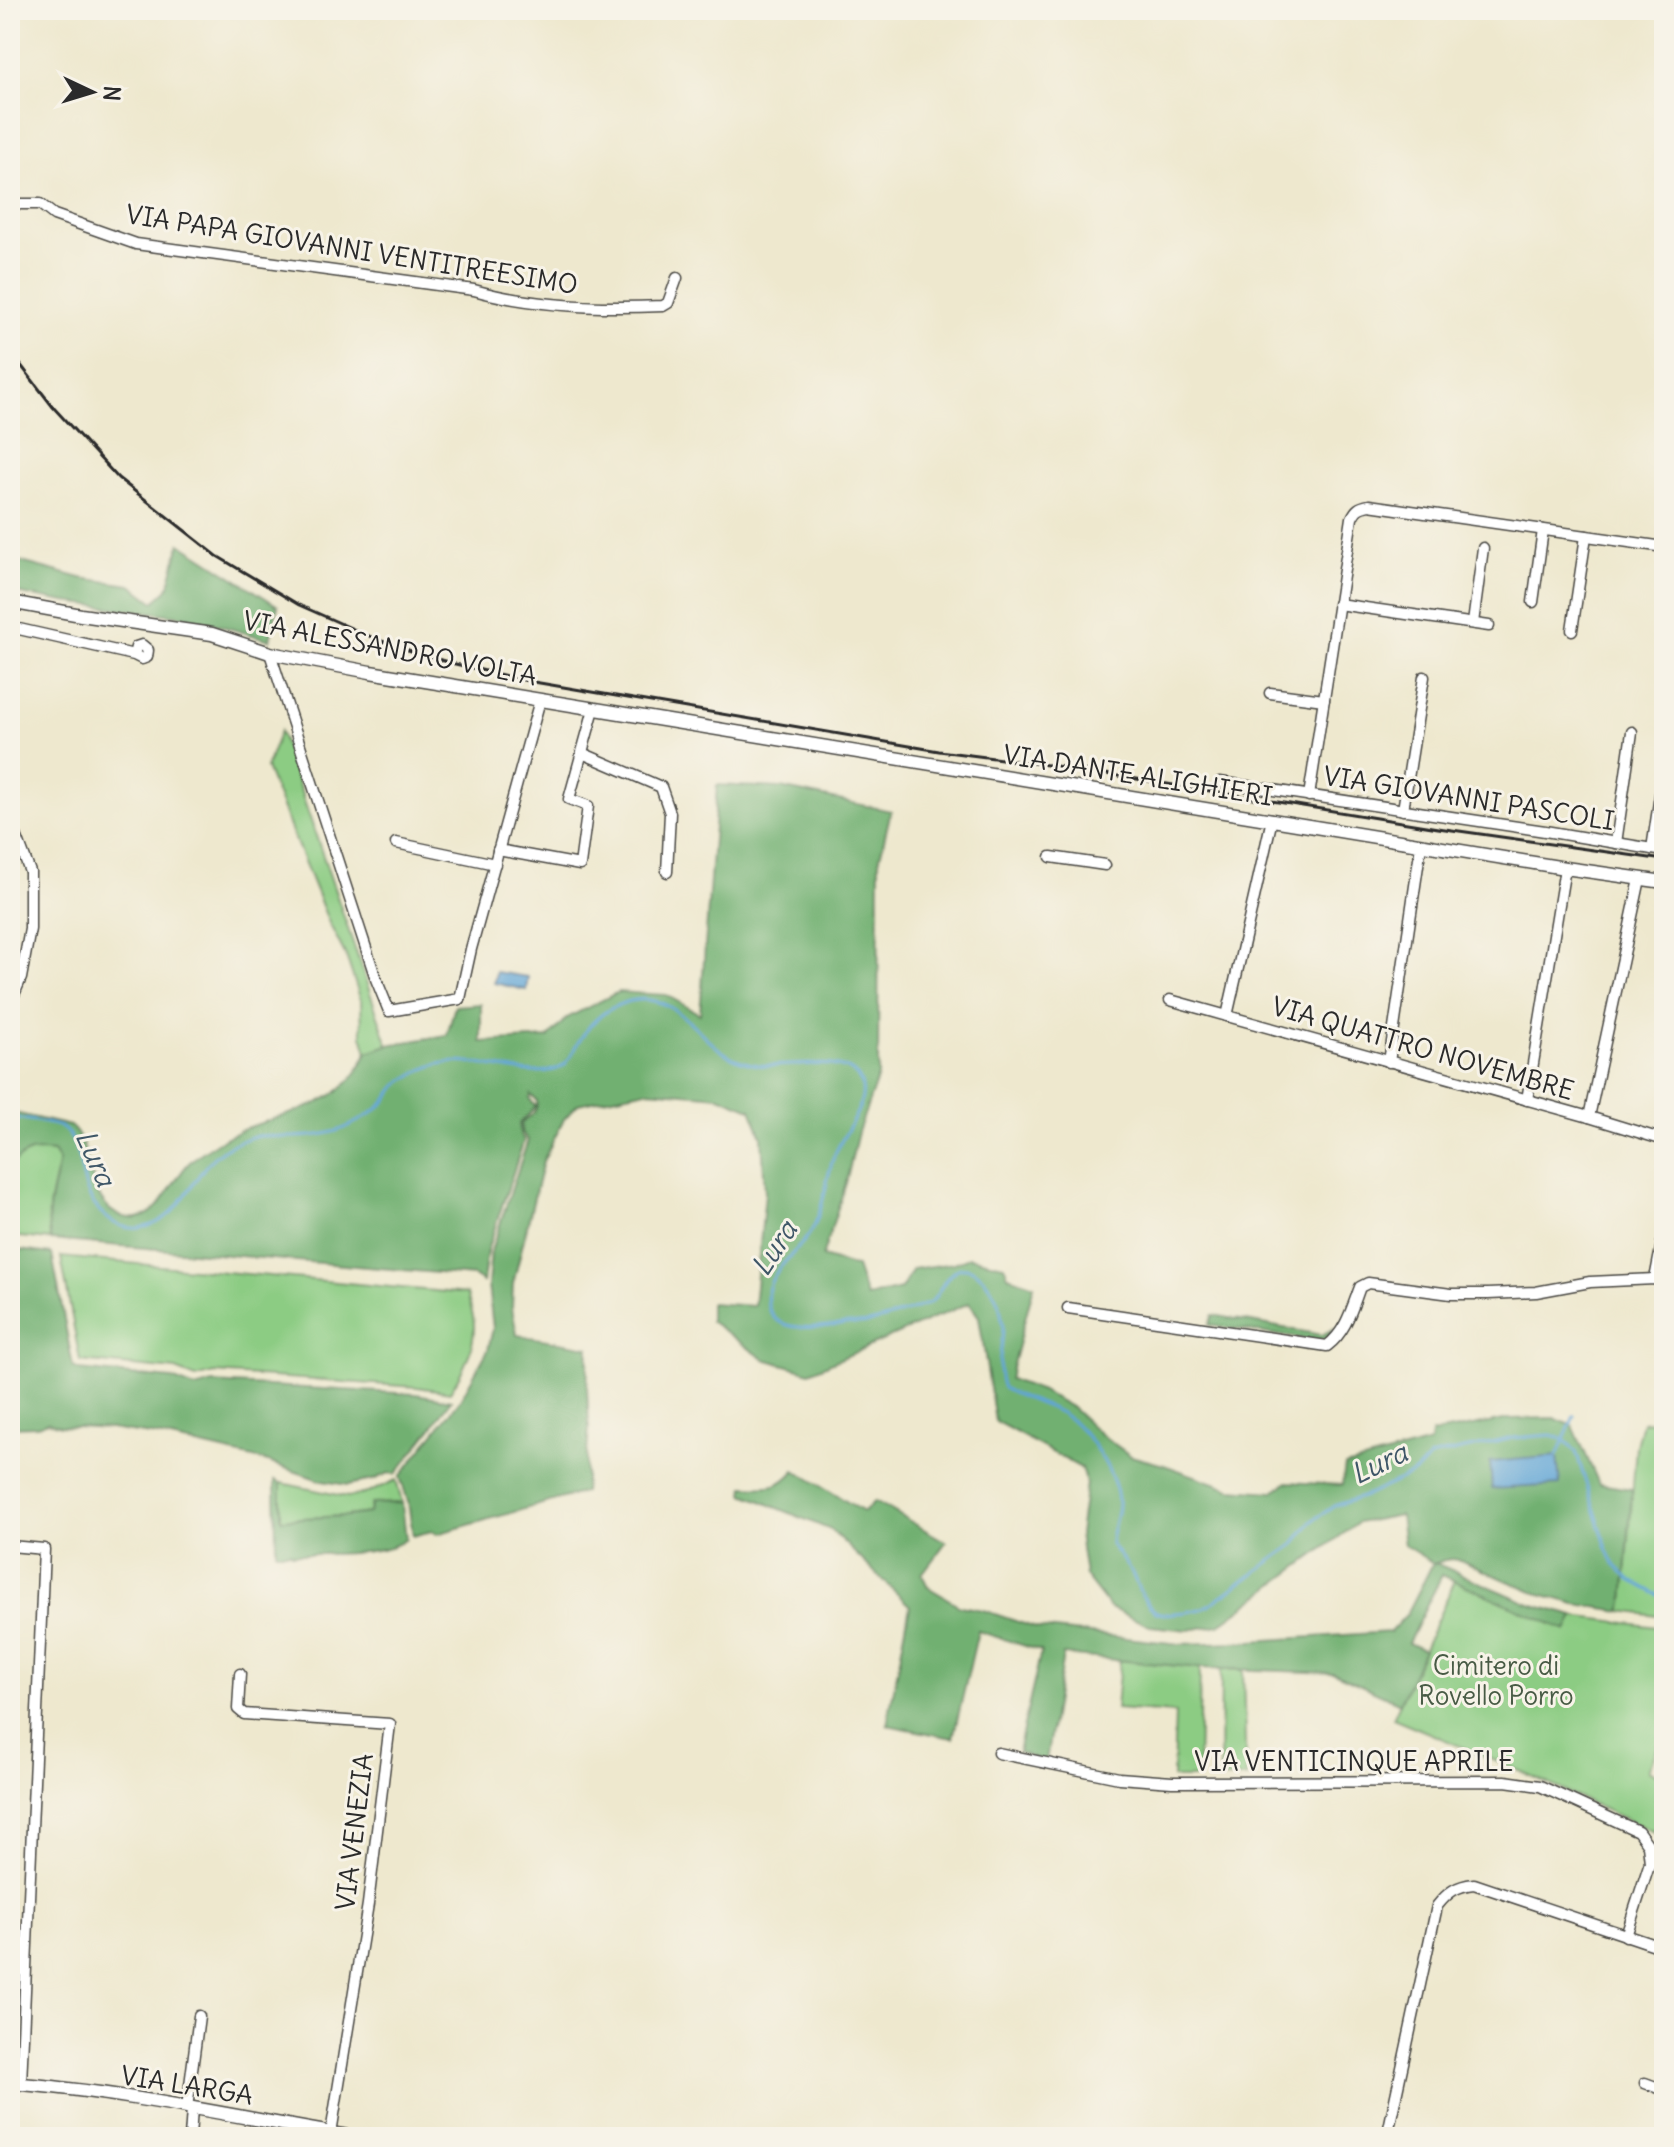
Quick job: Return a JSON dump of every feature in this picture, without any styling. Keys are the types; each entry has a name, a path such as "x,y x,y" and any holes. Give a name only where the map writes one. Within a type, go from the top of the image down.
{"street":[{"name":"VIA PAPA GIOVANNI VENTITREESIMO","path":"10,204 40,204 54,215 136,244 474,290 501,297 607,308 663,306 668,303 677,278"},
{"path":"1309,796 1355,510 1369,505 1664,547"},
{"path":"1533,602 1543,530"},
{"path":"1572,630 1586,536"},
{"path":"1473,623 1483,548"},
{"name":"VIA ALESSANDRO VOLTA","path":"10,602 212,634 270,653 599,710"},
{"path":"1338,604 1489,626"},
{"path":"10,627 134,655"},
{"path":"270,653 389,1011 460,999 540,700"},
{"path":"1403,810 1424,677"},
{"path":"1270,693 1324,700"},
{"path":"498,850 580,865 588,806 569,799 599,710"},
{"name":"VIA DANTE ALIGHIERI","path":"599,710 1664,882"},
{"path":"1616,843 1632,732"},
{"path":"582,753 661,787 670,813 667,872"},
{"path":"1652,849 1664,768"},
{"name":"VIA GIOVANNI PASCOLI","path":"1220,782 1664,851"},
{"path":"10,819 30,872 30,929 21,978 10,1004"},
{"path":"1227,1016 1272,819"},
{"path":"396,843 495,864"},
{"path":"1389,1062 1421,845"},
{"path":"1051,857 1105,865"},
{"path":"1527,1100 1565,868"},
{"path":"1589,1117 1640,879"},
{"name":"VIA QUATTRO NOVEMBRE","path":"1170,1000 1664,1140"},
{"path":"1068,1308 1327,1346 1336,1340 1344,1328 1360,1287 1368,1283 1451,1294 1476,1294 1536,1292 1590,1282 1659,1281 1664,1233"},
{"path":"10,1546 44,1549 16,2084"},
{"name":"VIA VENEZIA","path":"240,1674 238,1709 244,1714 390,1724 368,1904 331,2133"},
{"name":"VIA VENTICINQUE APRILE","path":"998,1753 1119,1778 1172,1782 1505,1781 1540,1786 1638,1831 1648,1845 1650,1862 1626,1936"},
{"path":"1389,2137 1437,1906 1458,1885 1474,1884 1664,1948"},
{"path":"190,2137 199,2016"},
{"path":"1645,2083 1664,2090"},
{"name":"VIA LARGA","path":"16,2084 128,2098 356,2137"}],"green space":[{"path":"180,543 278,606 270,640 190,617 10,592 18,561 81,578 131,585 154,602 168,589"},
{"path":"280,731 388,1045 367,1052 362,1035 361,1001 346,956 329,923 266,768"},
{"path":"717,785 781,788 891,811 879,861 878,1076 858,1132 846,1183 822,1257 856,1267 866,1297 901,1289 913,1269 954,1263 969,1257 1004,1265 1008,1276 1034,1285 1009,1379 1042,1391 1071,1407 1099,1433 1131,1456 1231,1489 1273,1492 1287,1482 1342,1485 1345,1466 1430,1443 1431,1434 1509,1419 1554,1418 1573,1426 1599,1484 1632,1489 1621,1611 1575,1604 1533,1592 1460,1560 1435,1563 1530,1604 1574,1616 1567,1631 1442,1575 1408,1643 1424,1650 1400,1703 1334,1673 1200,1668 1063,1655 1046,1761 1018,1752 1041,1651 978,1631 953,1738 887,1725 910,1606 831,1530 744,1494 745,1486 773,1486 784,1481 795,1470 864,1512 875,1501 946,1542 922,1574 928,1587 960,1606 983,1610 1036,1628 1180,1644 1390,1632 1407,1614 1433,1563 1404,1545 1400,1515 1358,1523 1219,1625 1188,1630 1150,1626 1110,1608 1085,1576 1079,1534 1086,1483 1081,1468 995,1421 979,1317 969,1303 810,1372 764,1359 710,1321 710,1303 754,1306 765,1193 762,1137 751,1109 719,1096 647,1090 578,1104 564,1119 543,1161 513,1284 512,1308 517,1335 589,1347 589,1427 584,1492 437,1534 432,1531 413,1536 408,1502 400,1477 460,1400 488,1350 493,1328 488,1286 491,1251 528,1140 522,1133 521,1124 536,1109 537,1101 531,1095 535,1106 519,1124 524,1140 487,1251 483,1282 473,1276 51,1240 49,1210 59,1161 53,1152 34,1152 24,1155 10,1167 10,1112 70,1126 84,1148 102,1201 111,1211 136,1218 155,1209 183,1170 200,1153 240,1131 323,1100 341,1089 356,1073 367,1052 388,1045 447,1035 455,1006 481,1004 481,1042 548,1038 567,1018 618,992 666,995 700,1014"},
{"path":"35,1150 53,1152 59,1161 49,1210 51,1240 10,1236 10,1167 20,1156"},
{"path":"10,1249 52,1254 73,1367 79,1370 172,1379 195,1388 213,1383 416,1394 451,1400 396,1474 389,1473 348,1485 322,1481 262,1460 158,1436 60,1426 48,1422 37,1426 10,1427"},
{"path":"61,1257 467,1294 474,1334 463,1369 450,1392 214,1373 196,1378 176,1370 80,1361"},
{"path":"1213,1315 1322,1335 1333,1329 1328,1338 1318,1341 1209,1325"},
{"path":"1664,1420 1664,1617 1621,1611 1636,1446 1642,1422"},
{"path":"275,1480 281,1483 281,1519 347,1516 369,1513 372,1504 402,1503 406,1539 384,1549 352,1553 276,1552"},
{"path":"396,1480 402,1503 372,1504 369,1513 347,1516 280,1519 281,1483 348,1497 368,1493"},
{"name":"Cimitero di Rovello Porro","path":"1455,1580 1567,1631 1574,1616 1664,1628 1664,1739 1648,1770 1664,1778 1664,1812 1654,1832 1393,1718"},
{"path":"1120,1660 1200,1668 1198,1778 1173,1778 1175,1713 1116,1709"},
{"path":"1221,1669 1243,1670 1246,1778 1220,1778"}],"water":[{"path":"496,972 528,977 526,990 494,983"},
{"path":"1557,1456 1560,1485 1492,1489 1490,1462"}],"waterway":[{"name":"Lura","path":"10,1117 60,1127 67,1132 76,1148 85,1185 95,1206 116,1224 139,1228 155,1224 168,1216 215,1156 241,1141 255,1136 309,1136 341,1129 377,1109 404,1081 439,1064 472,1063 527,1072 560,1068 589,1028 608,1011 631,1001 656,1001 680,1014 719,1049 742,1062 769,1066 838,1066 849,1070 861,1083 860,1105 834,1156 815,1224 770,1283 768,1307 774,1317 783,1324 809,1328 869,1323 931,1302 950,1275 960,1268 980,1275 991,1288 1001,1311 1000,1374 1003,1388 1061,1413 1080,1429 1098,1451 1111,1476 1118,1500 1111,1544 1132,1573 1141,1594 1156,1612 1164,1614 1201,1609 1292,1546 1311,1522 1334,1506 1368,1495 1416,1472 1430,1457 1513,1438 1551,1435 1559,1437 1576,1452 1614,1564 1630,1580 1664,1598"},
{"path":"1557,1456 1574,1416"}],"railway":[{"path":"10,351 53,407 118,478 217,556 299,605 414,652 528,681 939,751 1063,767 1438,828 1664,860"}]}
